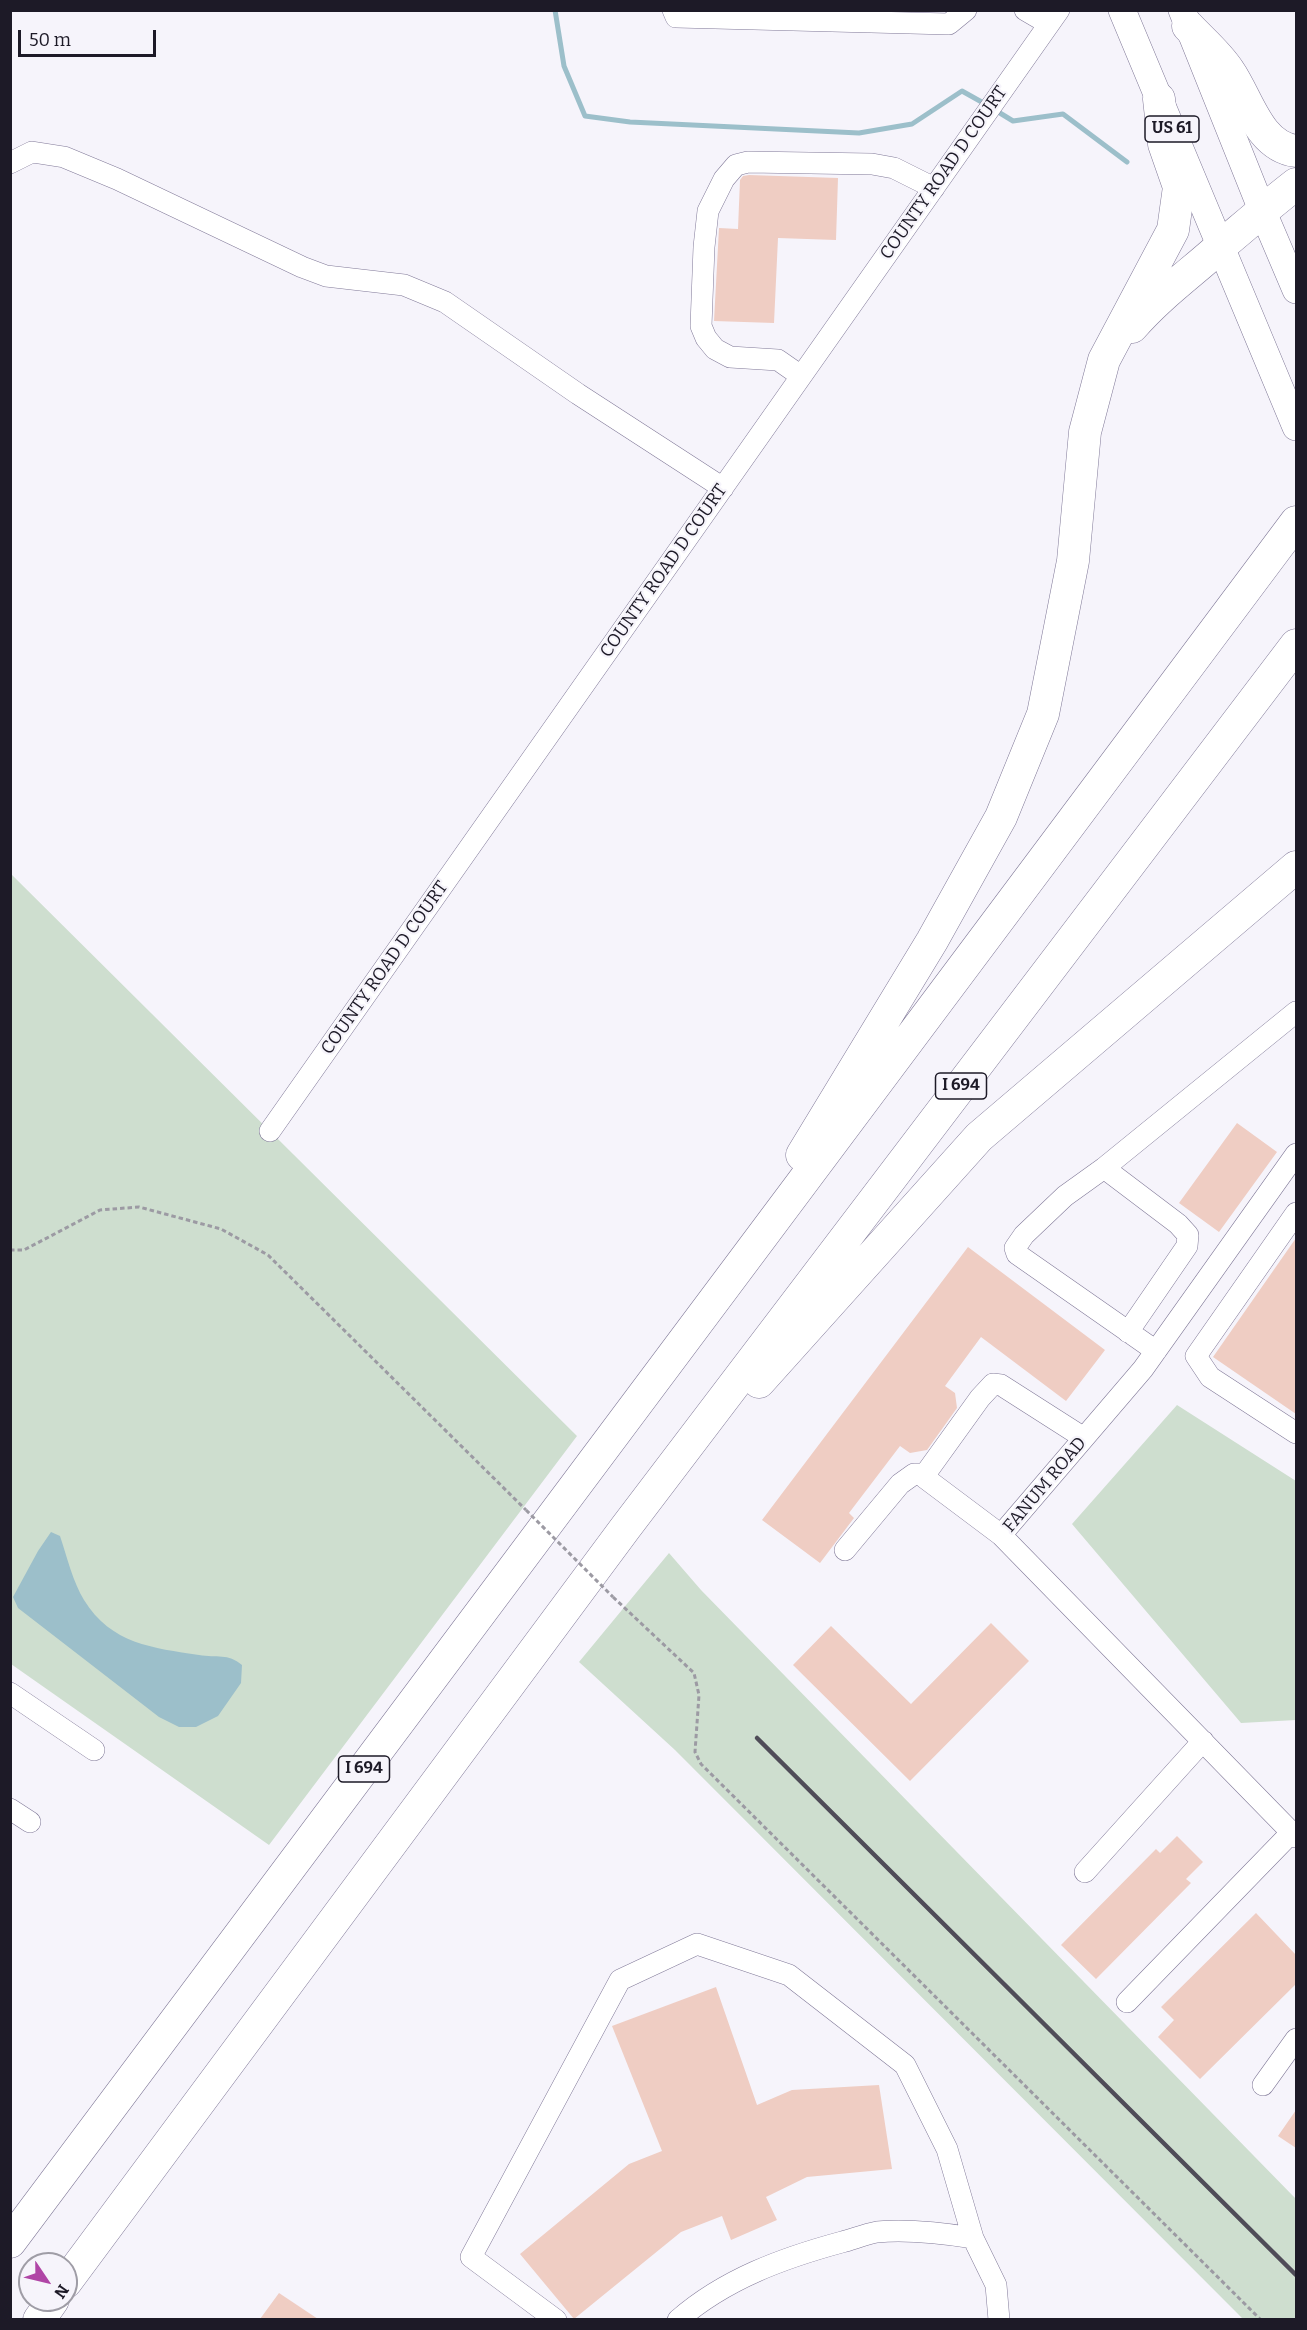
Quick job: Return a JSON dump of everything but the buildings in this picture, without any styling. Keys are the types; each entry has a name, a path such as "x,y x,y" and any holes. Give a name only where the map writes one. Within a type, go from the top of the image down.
{"highway":[{"path":"1185,18 1229,70 1263,131 1287,149 1296,151"},
{"path":"718,1295 932,941 1000,817 1043,714 1073,561 1085,432 1104,360 1173,230 1179,187 1164,144 1159,99"},
{"path":"1104,360 1153,303 1296,184"},
{"name":"I 694","path":"10,2242 1296,522"},
{"name":"I 694","path":"78,2266 626,1527 1296,645"},
{"path":"626,1527 839,1295 979,1137 1296,867"}],"main road":[{"name":"US 61","path":"1122,10 1296,427"},
{"name":"US 61","path":"1185,18 1296,290"}],"street":[{"path":"673,10 676,17 894,17 949,24 966,10"},
{"path":"1025,10 1054,17"},
{"name":"COUNTY ROAD D COURT","path":"270,1131 1054,17"},
{"path":"10,163 32,152 64,157 117,179 318,273 326,276 404,285 445,302 578,394 723,488"},
{"path":"801,376 778,360 730,357 715,349 703,332 701,326 704,247 708,211 724,179 736,165 748,162 872,164 894,168 934,188"},
{"path":"1156,1351 1017,1254 1016,1248 1024,1235 1065,1197 1296,1012"},
{"name":"FANUM ROAD","path":"1294,1834 1001,1535 1143,1369 1296,1154"},
{"path":"1104,1168 1178,1224 1188,1235 1187,1246 1128,1332"},
{"path":"1296,1213 1196,1356 1210,1377 1296,1433"},
{"path":"1001,1535 927,1481 926,1474 980,1398 993,1384 1001,1385 1084,1438"},
{"path":"845,1550 900,1484 914,1474 926,1474"},
{"path":"10,1694 94,1750"},
{"path":"1085,1872 1203,1741"},
{"path":"10,1809 30,1822"},
{"path":"1127,2002 1294,1834"},
{"path":"556,2319 471,2257 620,1980 697,1944 789,1975 905,2065 947,2149 973,2238 996,2285 999,2319"},
{"path":"1263,2085 1296,2039"},
{"path":"678,2319 694,2306 739,2278 813,2249 877,2232 931,2232 973,2238"}],"path":[{"path":"10,1250 24,1250 100,1210 140,1207 221,1229 268,1255 613,1597 694,1674 699,1695 695,1752 701,1764 1261,2319"}],"green space":[{"path":"10,873 577,1436 269,1845 11,1664"},
{"path":"1177,1405 1296,1481 1296,1720 1241,1723 1072,1524"},
{"path":"669,1553 701,1590 1296,2199 1296,2319 1243,2319 675,1750 579,1662"}],"water":[{"path":"51,1532 60,1536 73,1577 84,1600 107,1626 120,1635 150,1646 199,1655 227,1657 242,1665 241,1683 218,1716 196,1727 179,1727 159,1717 18,1608 13,1597"}],"waterway":[{"path":"555,10 564,66 585,116 630,122 859,133 912,124 962,91 987,105"},
{"path":"995,110 1013,121 1063,114 1127,162"}],"railway":[{"path":"757,1738 1296,2275"}]}
